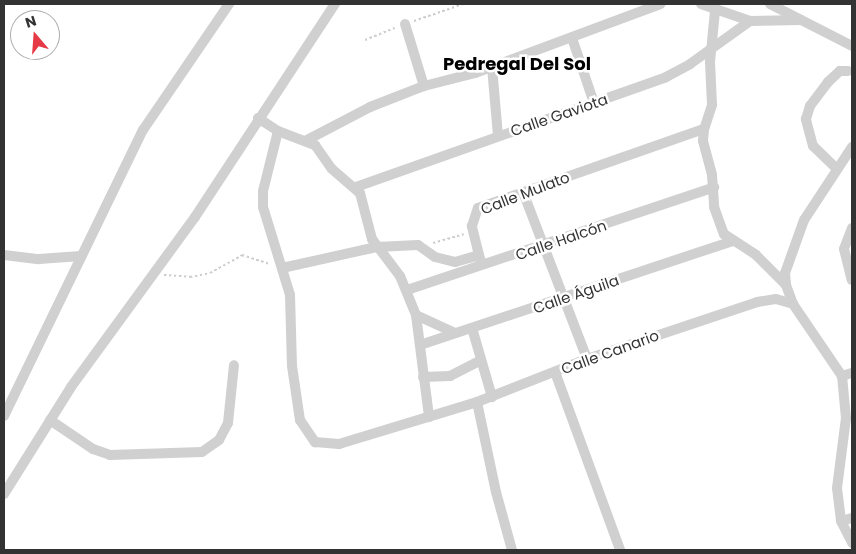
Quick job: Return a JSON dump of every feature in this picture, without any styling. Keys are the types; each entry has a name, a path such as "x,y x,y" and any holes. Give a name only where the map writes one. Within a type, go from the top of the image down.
{"street":[{"path":"4,416 132,151 176,80 229,4"},
{"path":"4,494 50,420 214,189 258,118 334,4"},
{"path":"308,140 370,108 424,86 492,68 660,4"},
{"path":"701,4 714,11 750,21 802,20"},
{"path":"770,4 852,46"},
{"path":"714,11 712,105 704,129 718,222 732,242 756,255 786,285"},
{"name":"Calle Gaviota","path":"356,187 666,77 750,21"},
{"path":"405,24 424,86"},
{"path":"572,38 594,103"},
{"path":"492,68 498,136"},
{"path":"837,169 813,146 806,119 813,101 828,82 840,71 851,70"},
{"path":"258,118 278,131 308,140 315,145 332,169 356,187 369,231 377,246 393,265 407,290 416,315 429,417"},
{"name":"Calle Mulato","path":"472,226 478,208 704,129"},
{"path":"278,131 263,190 263,207 282,268 377,246 418,246 435,257 455,262 479,255"},
{"path":"852,147 795,239 785,273 786,285 793,304 847,375 845,398 848,440 837,471 841,521 852,543"},
{"name":"Calle Halcón","path":"407,290 544,246 714,187"},
{"path":"523,192 587,360"},
{"path":"472,226 482,266"},
{"path":"851,232 844,249 852,280"},
{"name":"Calle Águila","path":"420,345 732,242"},
{"path":"4,255 39,259 82,256"},
{"name":"Calle Canario","path":"282,268 293,313 292,366 300,420 315,442 338,444 478,402 587,360 757,302 776,299 793,304"},
{"path":"416,315 454,333"},
{"path":"472,328 480,361 492,397"},
{"path":"423,377 450,376 480,361"},
{"path":"50,420 93,448 110,455 202,452 219,440 228,423 234,366"},
{"path":"555,372 620,550"},
{"path":"478,402 496,492 512,550"},
{"path":"841,521 852,518"}],"path":[{"name":"Calle Mulato","path":"418,246 459,236 472,226"},
{"path":"154,272 171,277 190,277 210,272 242,256 282,268"}],"district":[{"name":"Pedregal Del Sol","path":"517,64"}]}
